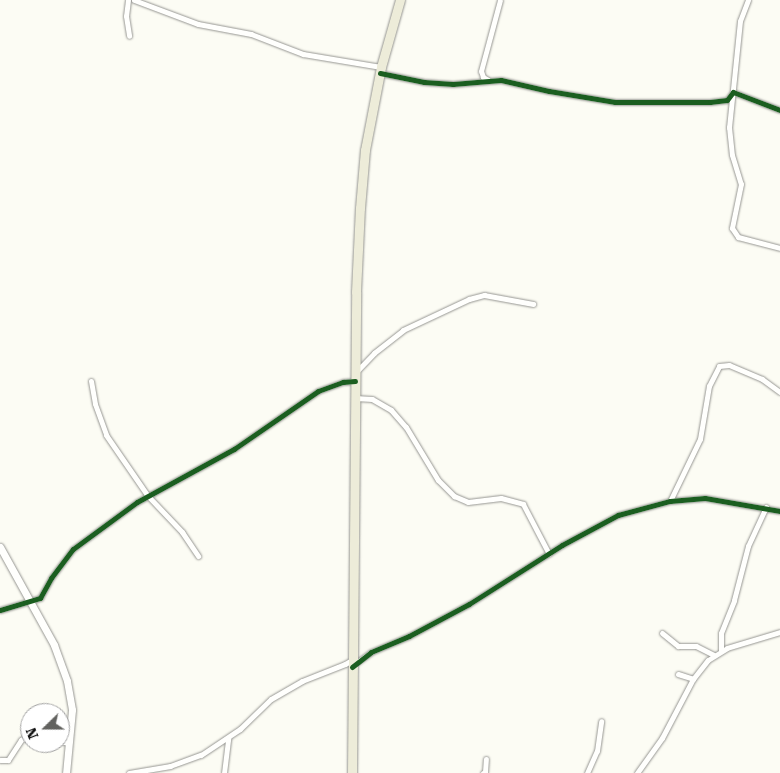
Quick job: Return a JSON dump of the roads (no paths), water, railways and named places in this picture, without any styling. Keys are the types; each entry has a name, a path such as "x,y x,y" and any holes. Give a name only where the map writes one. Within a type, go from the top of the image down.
{"main road":[{"path":"352,773 355,377 360,198 365,150 380,70 400,0"}],"street":[{"path":"128,0 126,16 129,36"},
{"path":"134,0 191,22 251,34 312,57 364,63 380,70 424,82 470,83 501,80 548,91 615,102 710,102 727,100 733,92"},
{"path":"470,83 481,71 500,0"},
{"path":"748,0 740,22 729,133 732,155 741,184 733,232 738,237 780,248"},
{"path":"481,71 483,77 488,80"},
{"path":"733,92 780,110"},
{"path":"0,610 40,598 55,572 82,541 148,496 230,451 318,392 355,377 374,353 403,330 469,299 484,295 533,304"},
{"path":"670,501 700,439 710,386 719,366 729,365 762,379 780,392"},
{"path":"92,381 95,404 106,435 148,496 182,532 198,556"},
{"path":"355,398 372,399 391,410 406,427 438,480 454,496 468,502 501,498 523,504 549,554"},
{"path":"129,773 184,762 201,755 228,738 271,699 302,681 352,663 371,652 409,636 469,604 549,554 618,515 670,501 705,498 766,507 780,511"},
{"path":"721,651 721,633 734,600 748,546 766,507"},
{"path":"0,547 54,645 67,681 72,710 70,727"},
{"path":"636,773 662,738 693,680 714,655 780,632"},
{"path":"662,633 678,646 696,646 714,655"},
{"path":"678,674 693,680"},
{"path":"587,773 597,751 601,721"},
{"path":"224,773 228,738"},
{"path":"0,760 8,760 20,742"},
{"path":"67,753 66,773 73,773"},
{"path":"484,773 486,759"}]}
